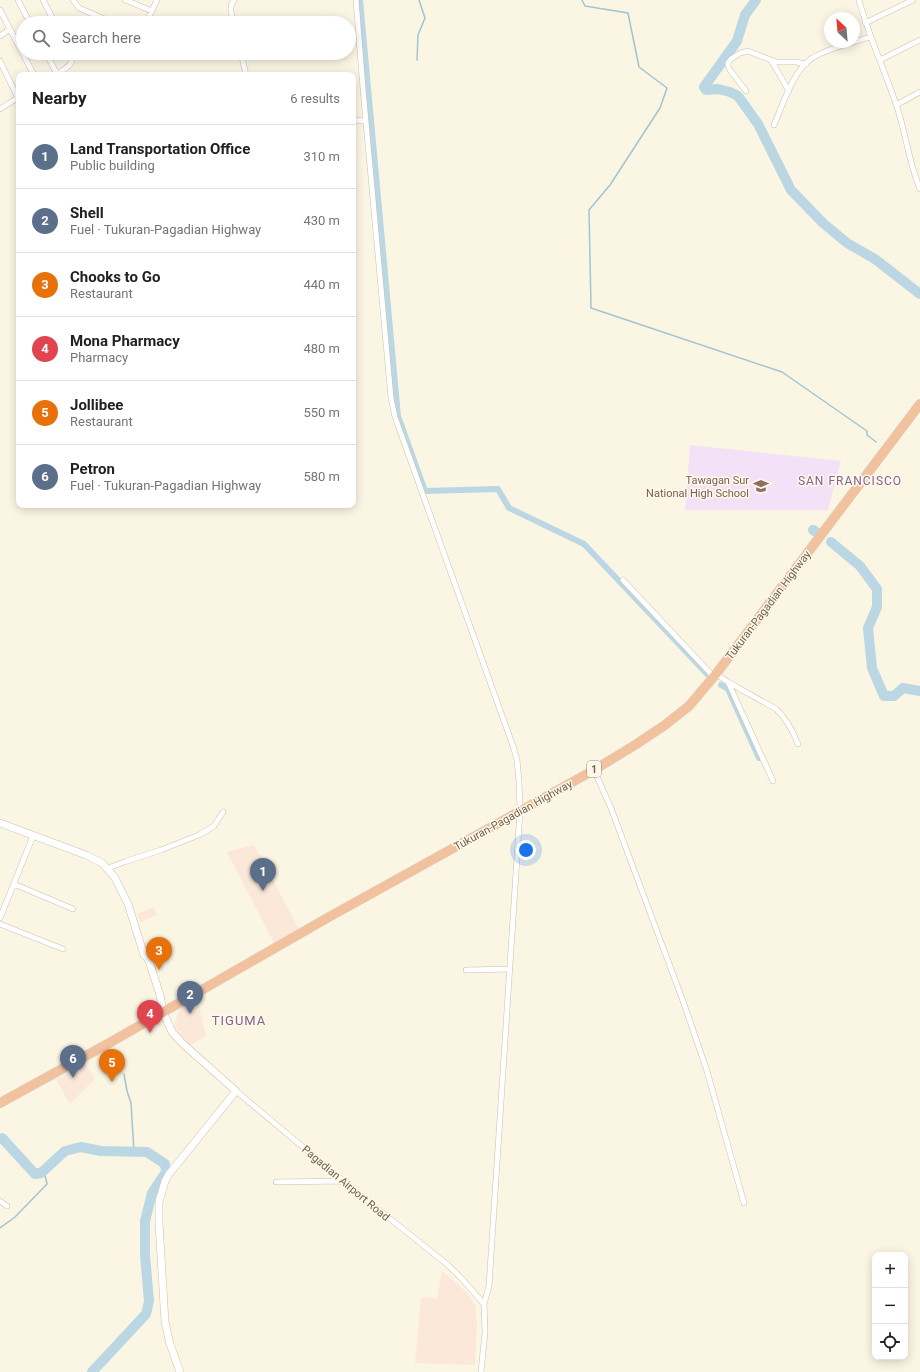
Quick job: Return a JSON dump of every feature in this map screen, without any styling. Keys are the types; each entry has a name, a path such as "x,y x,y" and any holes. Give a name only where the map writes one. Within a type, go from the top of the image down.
{"highway":[{"name":"Tukuran-Pagadian Highway","path":"0,1103 594,770 665,726 689,706 715,675 920,404"}],"street":[{"path":"18,0 26,16"},
{"path":"43,0 51,16"},
{"path":"73,0 79,8 98,16"},
{"path":"125,0 152,11"},
{"path":"150,16 157,0"},
{"path":"232,16 230,9 231,3 234,0"},
{"path":"356,0 391,398 395,417 513,746 517,760 519,781 520,811 489,1286 484,1304 485,1332 482,1372"},
{"path":"859,0 865,23 896,105 920,190"},
{"path":"865,23 913,0"},
{"path":"0,10 16,40"},
{"path":"0,36 10,29"},
{"path":"774,125 795,79 811,59 820,54 870,36"},
{"path":"880,60 920,40"},
{"path":"746,91 730,70 728,63 740,53 748,51 771,60 806,64"},
{"path":"26,60 32,72"},
{"path":"49,60 55,72"},
{"path":"59,72 70,65 73,60"},
{"path":"242,60 245,72"},
{"path":"771,60 789,91"},
{"path":"0,61 16,92"},
{"path":"896,105 920,92"},
{"path":"0,109 16,100"},
{"path":"356,122 366,121"},
{"path":"623,580 715,675 776,709 782,714 793,731 798,744"},
{"path":"728,682 773,781"},
{"path":"594,770 611,808 683,1001 707,1071 744,1203"},
{"path":"0,823 86,855 102,863 108,868 199,835 214,826 223,812"},
{"path":"0,918 33,836"},
{"name":"Pagadian Airport Road","path":"108,868 115,878 128,904 143,950 149,961 151,974 160,995 163,1012 169,1027 175,1036 236,1091 344,1182 448,1265 484,1304"},
{"path":"14,884 73,909"},
{"path":"0,924 62,949"},
{"path":"466,970 510,969"},
{"path":"180,1372 170,1344 165,1322 159,1202 165,1181 169,1174 236,1091"},
{"path":"276,1182 344,1182"},
{"path":"0,1201 7,1206"}],"shaded area":[{"name":"Tawagan Sur National High School","path":"690,445 841,461 828,510 685,510"},
{"path":"254,845 300,931 275,945 227,852"},
{"path":"154,907 157,915 140,922 137,914"},
{"path":"197,998 206,1036 189,1046 174,1026 180,1008"},
{"path":"85,1064 95,1079 70,1104 56,1079"},
{"path":"442,1271 468,1294 475,1305 477,1323 475,1365 415,1363 421,1297 437,1299"}],"waterway":[{"path":"360,0 398,416 425,491 498,489 509,508 584,544 708,675"},
{"path":"417,60 418,35 425,18 419,0"},
{"path":"582,0 585,6 628,13 639,67 667,88 660,108 610,185 589,210 591,308 782,372 867,431 867,435 876,442"},
{"path":"756,0 745,15 737,41 704,87 706,90 718,89 738,96 758,124 791,190 823,223 847,243 875,259 920,294"},
{"path":"813,530 816,527"},
{"path":"831,542 860,566 877,589 877,607 868,628 872,668 884,696 894,696 903,688 920,691"},
{"path":"721,685 728,689 759,758"},
{"path":"124,1074 131,1103 134,1152"},
{"path":"0,1139 2,1138 35,1174 41,1173 65,1151 81,1147 101,1151 147,1152 165,1164 166,1172 152,1193 145,1221 145,1255 149,1301 146,1314 92,1372"},
{"path":"0,1228 15,1217 47,1184 44,1171"}],"place":[{"name":"Tawagan Sur National High School","path":"761,486"},
{"name":"Land Transportation Office","path":"263,891"},
{"name":"Chooks to Go","path":"159,970"},
{"name":"Shell","path":"190,1014"},
{"name":"Mona Pharmacy","path":"150,1033"},
{"name":"Petron","path":"73,1078"},
{"name":"Jollibee","path":"112,1082"}],"district":[{"name":"SAN FRANCISCO","path":"850,481"},
{"name":"TIGUMA","path":"239,1020"}]}
